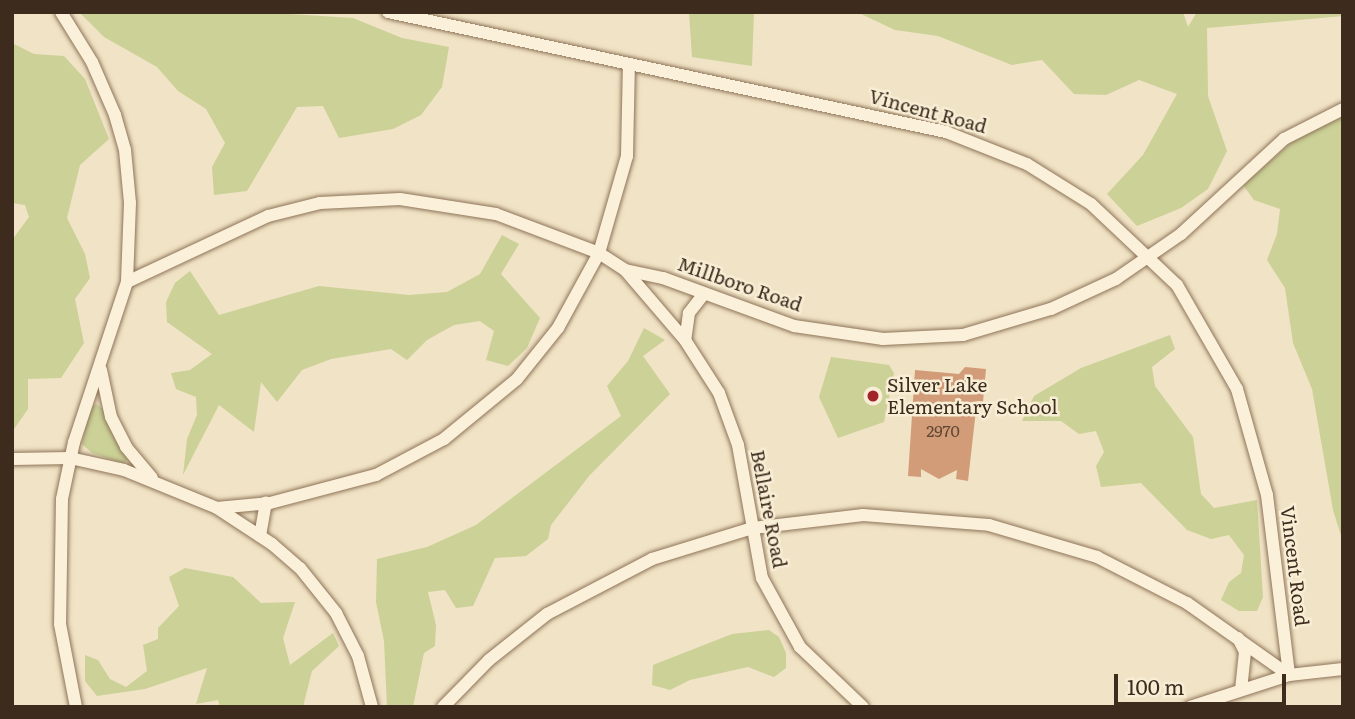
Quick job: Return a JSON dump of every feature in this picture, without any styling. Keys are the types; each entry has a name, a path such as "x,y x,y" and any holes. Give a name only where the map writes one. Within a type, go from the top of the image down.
{"street":[{"path":"61,12 92,62 122,141 130,203 127,282 70,458 60,526 58,579 64,650 76,707"},
{"name":"Vincent Road","path":"388,12 919,125 982,144 1073,191 1152,256 1177,285 1216,346 1250,424 1267,495 1289,675"},
{"path":"217,508 266,503 376,475 471,420 503,394 542,350 582,291 600,253 627,156 629,64"},
{"name":"Millboro Road","path":"127,282 250,222 294,208 356,199 427,201 481,210 600,253 625,270 663,278 703,295 821,331 928,339 989,330 1051,309 1116,279 1152,256 1284,139 1343,109"},
{"name":"Bellaire Road","path":"625,270 685,340 726,410 740,454 759,569 782,621 814,664 860,706"},
{"path":"685,340 689,313 703,295"},
{"path":"100,363 111,417 126,447 154,480"},
{"path":"12,459 70,458 154,480 217,508 260,536 300,568 336,612 358,656 372,707"},
{"path":"260,536 266,503"},
{"path":"443,707 513,640 582,593 687,546 753,528 863,515 989,525 1097,557 1169,592 1289,675"},
{"path":"1238,638 1245,652 1241,689"},
{"path":"1190,707 1289,675 1343,669"}],"green space":[{"path":"79,12 257,12 353,18 402,38 449,47 442,87 421,115 393,129 339,138 323,106 297,107 247,191 214,195 212,167 225,143 206,109 178,91 157,67 104,37"},
{"path":"689,12 754,12 752,66 692,57"},
{"path":"857,12 1183,12 1188,27 1197,12 1343,12 1343,16 1207,28 1208,96 1227,151 1208,189 1181,208 1137,226 1107,194 1143,155 1177,94 1139,80 1106,95 1074,94 1042,60 1012,65 938,36 895,30"},
{"path":"12,43 34,54 64,56 85,79 109,139 80,165 67,218 85,254 90,278 75,299 84,343 61,378 28,379 28,409 12,432 12,240 29,217 25,205 12,203"},
{"path":"1343,113 1343,542 1333,510 1312,389 1293,343 1285,288 1267,260 1277,234 1280,209 1254,200 1243,185 1293,141"},
{"path":"502,235 519,244 501,274 540,318 527,348 508,366 486,360 494,331 480,321 454,325 427,340 407,360 391,349 331,359 302,370 277,402 261,382 254,432 219,405 183,475 187,439 197,415 196,397 176,389 171,373 190,370 212,354 167,322 166,302 175,283 190,271 219,315 319,286 409,295 447,292 480,274"},
{"path":"644,328 665,340 643,356 670,394 589,476 551,525 548,539 526,556 495,558 473,606 456,608 445,590 428,592 436,625 435,646 424,653 413,707 387,707 384,641 376,602 377,559 427,547 476,525 621,416 607,386 628,361"},
{"path":"1170,335 1175,349 1152,367 1155,386 1193,437 1201,494 1214,508 1257,500 1263,597 1257,611 1239,611 1221,600 1229,582 1241,573 1244,555 1229,535 1211,539 1187,530 1141,483 1101,487 1096,466 1104,452 1096,431 1079,434 1061,421 1022,421 1034,396 1081,368"},
{"path":"831,357 889,365 894,373 884,422 838,438 819,397"},
{"path":"96,404 103,409 128,458 124,464 92,453 82,444 90,408"},
{"path":"185,568 233,577 261,603 295,602 283,638 290,665 333,633 339,646 312,671 303,707 220,707 218,700 196,704 207,668 145,689 97,696 85,681 85,655 98,660 110,679 126,687 147,671 143,645 158,639 158,628 179,606 169,577"},
{"path":"769,630 779,637 786,653 786,668 774,677 748,667 690,680 670,690 652,685 653,665 732,634"}],"building":[{"path":"965,367 986,369 983,402 977,401 968,481 956,479 957,470 939,479 921,469 921,477 908,476 915,370 959,374"}],"place":[{"name":"Silver Lake Elementary School","path":"873,396"}]}
